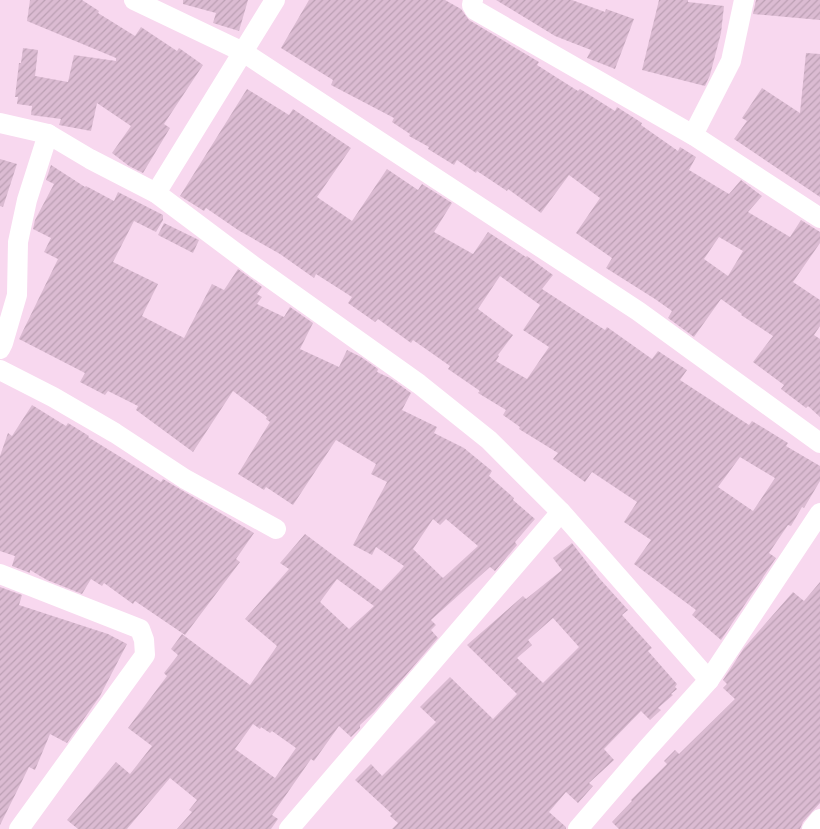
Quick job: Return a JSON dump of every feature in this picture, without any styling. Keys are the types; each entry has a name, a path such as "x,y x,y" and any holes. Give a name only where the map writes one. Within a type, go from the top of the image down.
{"street":[{"path":"134,0 243,52 638,311 820,443"},
{"path":"156,193 275,0"},
{"path":"473,0 472,5 475,10 693,135 820,218"},
{"path":"693,135 731,62 744,0"},
{"path":"0,123 48,134 90,159 156,193 256,268 419,384 489,440 561,512 709,680"},
{"path":"0,349 17,295 18,242 26,200 48,134"},
{"path":"0,370 53,397 115,433 185,479 276,529"},
{"path":"289,829 561,512"},
{"path":"578,829 709,680 820,513"},
{"path":"0,574 140,629 144,640 144,655 19,829"},
{"path":"812,829 820,819"}],"building":[{"path":"30,0 82,0 99,11 98,13 135,36 141,27 177,51 179,48 203,65 164,124 170,128 143,173 129,166 112,153 131,126 97,103 91,131 59,125 61,119 31,115 32,106 17,104 18,97 15,97 19,63 21,63 23,48 38,50 35,76 68,82 74,55 116,61 116,58 27,21"},
{"path":"183,0 248,0 239,31 213,23 216,13 183,4"},
{"path":"309,0 445,0 461,9 469,20 539,62 537,65 578,91 580,89 615,111 617,107 642,123 641,125 678,151 680,147 696,157 689,170 729,194 741,180 762,196 748,212 790,237 801,220 820,232 820,243 793,282 820,300 820,326 814,335 820,339 820,417 808,406 806,408 781,389 784,385 753,362 773,336 721,299 694,337 668,318 672,311 606,268 612,258 576,233 600,198 569,175 541,213 508,189 507,191 477,171 476,173 457,160 454,165 428,149 429,147 409,136 410,134 392,122 394,118 331,85 333,80 281,48","holes":["719,237 743,251 728,276 704,259"]},
{"path":"496,0 572,0 605,12 606,9 634,19 615,69 587,58 591,50 555,36"},
{"path":"659,0 688,0 688,2 724,6 721,33 710,75 705,86 642,70"},
{"path":"756,0 820,0 820,20 753,14"},
{"path":"806,53 820,54 820,197 734,139 747,121 742,118 762,88 800,113"},
{"path":"247,89 289,115 293,109 351,148 317,197 352,221 387,169 418,190 422,184 452,203 434,232 473,254 488,232 527,256 553,275 542,289 605,330 607,327 652,359 658,351 687,370 680,380 749,425 752,421 788,443 786,446 820,466 820,481 804,508 802,507 791,526 788,525 769,553 776,558 721,640 692,615 696,610 634,564 651,540 624,522 637,502 592,472 585,482 553,459 558,453 519,429 520,427 503,415 506,410 478,393 480,391 448,369 450,366 413,340 411,343 378,319 375,322 348,303 352,297 316,274 314,278 280,254 238,230 206,208 204,211 180,196","holes":["500,276 540,305 523,330 549,347 527,379 496,361 498,355 513,335 478,309","740,457 775,478 753,511 718,487"]},
{"path":"0,159 17,164 3,207 0,206"},
{"path":"51,165 85,187 114,201 118,192 163,215 163,220 156,232 134,221 113,262 158,284 142,316 184,338 212,284 224,290 238,269 262,287 257,294 262,297 257,304 284,317 290,307 313,323 300,349 339,367 347,350 378,369 377,372 390,378 411,393 402,410 437,427 434,433 464,448 492,471 489,476 535,519 515,542 517,545 495,571 490,567 431,620 436,625 431,630 438,638 374,712 360,725 360,728 351,737 339,726 314,761 311,759 272,815 278,819 271,829 177,829 192,812 189,810 197,800 170,778 127,829 78,829 67,820 116,762 130,774 152,746 128,728 167,676 164,673 178,655 171,649 182,634 250,685 277,646 245,619 289,569 280,563 305,534 381,591 400,571 404,566 376,547 372,555 353,545 387,482 371,474 376,464 336,440 293,505 266,487 264,490 238,474 270,422 266,419 267,417 233,391 193,452 136,410 138,406 108,391 105,395 80,382 85,373 19,339 58,259 44,252 51,238 33,229 35,220 54,184 46,180","holes":["433,519 440,525 446,519 478,546 443,578 413,549","337,579 374,606 349,629 320,602","253,724 270,733 272,731 296,748 275,778 235,749"]},
{"path":"164,223 199,240 193,253 158,235"},
{"path":"32,405 66,426 68,423 161,482 163,479 254,533 236,559 240,562 185,635 135,601 133,604 104,583 102,586 91,579 82,594 47,580 30,570 30,573 12,566 15,556 0,551 0,456 8,433 12,436"},
{"path":"572,543 599,578 628,610 622,615 652,648 648,651 677,684 675,687 677,689 658,708 661,710 650,720 641,711 604,749 614,760 589,783 593,786 578,803 566,792 549,812 566,829 392,829 398,823 390,816 392,814 355,780 371,764 382,776 436,722 420,707 450,677 493,719 517,694 467,645 523,596 526,599 562,570 553,558","holes":["553,618 579,647 543,683 517,658 532,645 528,640"]},
{"path":"820,582 820,803 803,822 800,829 619,829 612,822 667,764 664,761 675,750 679,754 735,699 723,688 727,684 723,680 744,648 793,592 804,601"},
{"path":"0,587 22,595 19,605 108,634 127,644 100,696 67,743 50,734 35,770 29,767 0,825"}]}
